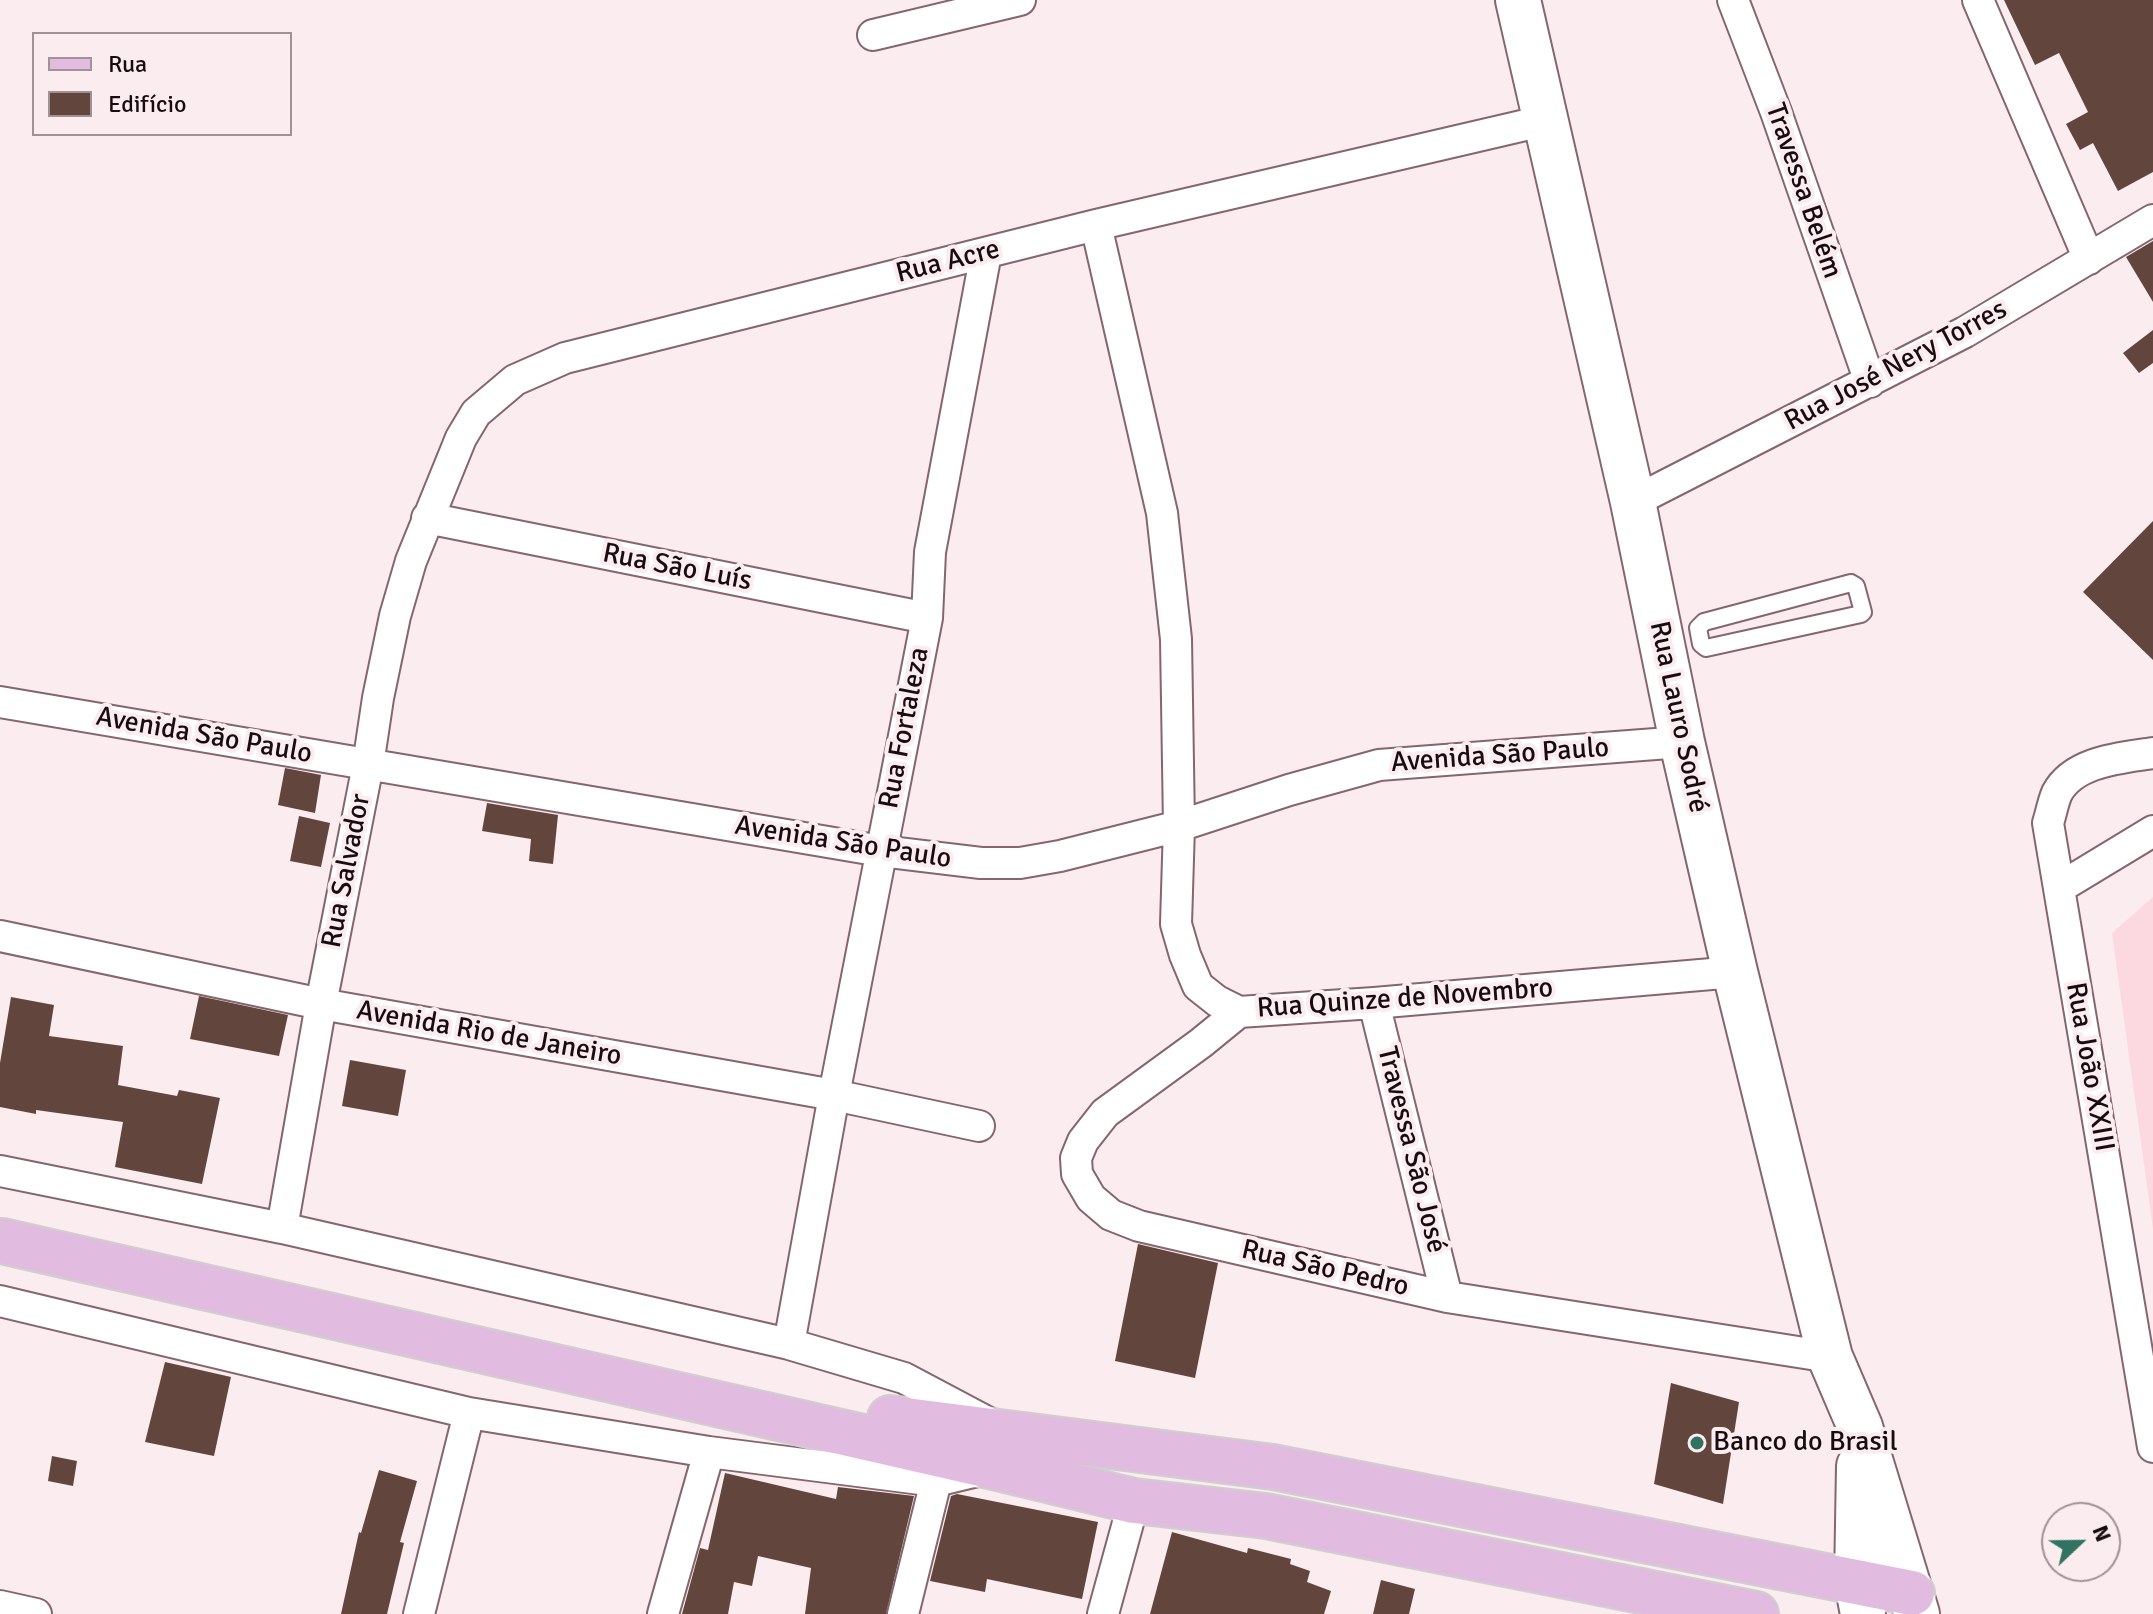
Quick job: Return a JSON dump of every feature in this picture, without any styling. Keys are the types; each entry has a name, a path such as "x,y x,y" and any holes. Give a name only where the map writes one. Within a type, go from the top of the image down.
{"main road":[{"name":"Rua Lauro Sodré","path":"1518,0 1633,502 1680,639 1682,742 1830,1357 1860,1427 1915,1604"},
{"path":"2,1241 653,1389 999,1449 1273,1467 1860,1598 1915,1604"},
{"name":"Rua Lauro Sodré","path":"1860,1427 1860,1598"},
{"path":"999,1449 1134,1501 1266,1516 1756,1614"},
{"path":"1266,1516 1273,1467"}],"street":[{"path":"873,35 1020,0"},
{"name":"Travessa Belém","path":"1733,0 1776,112 1870,382"},
{"path":"1978,0 2089,259"},
{"name":"Rua Acre","path":"427,518 461,438 476,413 515,380 565,358 1096,225 1547,120"},
{"name":"Rua José Nery Torres","path":"1633,502 1965,332 2153,220"},
{"name":"Rua Quinze de Novembro","path":"1096,225 1162,513 1176,639 1179,826 1176,924 1198,986 1217,1001 1239,1012 1735,972"},
{"name":"Rua Fortaleza","path":"789,1344 927,618 930,552 986,253"},
{"name":"Rua São Luís","path":"427,518 927,618"},
{"name":"Rua Salvador","path":"282,1228 378,698 395,616 427,518"},
{"name":"Avenida São Paulo","path":"0,702 881,851 981,863 1020,863 1060,856 1179,826 1379,765 1682,742"},
{"name":"Rua João XXIII","path":"2153,753 2092,765 2071,776 2057,793 2048,823 2153,1447"},
{"path":"2059,888 2153,831"},
{"name":"Avenida Rio de Janeiro","path":"0,936 321,1004 834,1095 979,1126"},
{"name":"Travessa São José","path":"1374,1003 1447,1297"},
{"name":"Rua São Pedro","path":"1239,1012 1105,1113 1083,1141 1076,1158 1077,1174 1091,1198 1111,1215 1139,1226 1447,1297 1830,1357"},
{"path":"0,1171 282,1228 789,1344 904,1378 999,1449 936,1481 709,1452 469,1413 0,1301"},
{"path":"419,1614 469,1413"},
{"path":"663,1614 709,1452"},
{"path":"903,1614 936,1481"},
{"path":"1103,1614 1134,1501"},
{"path":"0,1606 36,1614"}],"lane":[{"path":"1851,583 1856,586 1863,612 1706,648 1680,639 1704,622 1851,583"}],"shaded area":[{"path":"2153,897 2153,1229 2112,933"}],"building":[{"path":"2004,0 2153,0 2153,172 2118,191 2093,143 2080,150 2066,124 2088,112 2059,53 2035,65"},
{"path":"2153,241 2153,302 2126,257"},
{"path":"2153,330 2153,363 2139,373 2123,353"},
{"path":"2153,521 2153,660 2083,592"},
{"path":"285,768 321,775 315,813 278,805"},
{"path":"487,803 558,815 553,864 529,861 531,839 482,831"},
{"path":"299,816 330,823 321,867 290,861"},
{"path":"199,996 288,1015 279,1056 190,1039"},
{"path":"11,997 54,1005 49,1036 123,1046 118,1085 177,1096 179,1090 220,1098 202,1184 115,1167 123,1122 36,1110 36,1114 0,1107 0,1063"},
{"path":"350,1060 406,1070 398,1116 342,1106"},
{"path":"1138,1244 1218,1263 1195,1378 1115,1361"},
{"path":"165,1362 231,1377 214,1456 145,1442"},
{"name":"Banco do Brasil","path":"1671,1383 1739,1402 1723,1504 1654,1484"},
{"path":"52,1456 77,1461 73,1486 48,1481"},
{"path":"379,1470 417,1481 400,1542 404,1543 387,1614 341,1614 359,1532"},
{"path":"725,1473 836,1499 838,1487 914,1496 886,1614 805,1614 811,1568 758,1556 752,1586 734,1582 728,1614 682,1614 700,1548 708,1550"},
{"path":"957,1494 1098,1522 1082,1599 987,1579 985,1592 930,1581 951,1496"},
{"path":"1172,1532 1247,1553 1248,1548 1291,1559 1290,1564 1310,1571 1307,1582 1331,1591 1324,1614 1150,1614"},
{"path":"1381,1580 1415,1589 1409,1614 1373,1614"}],"place":[{"name":"Banco do Brasil","path":"1697,1443"}]}
